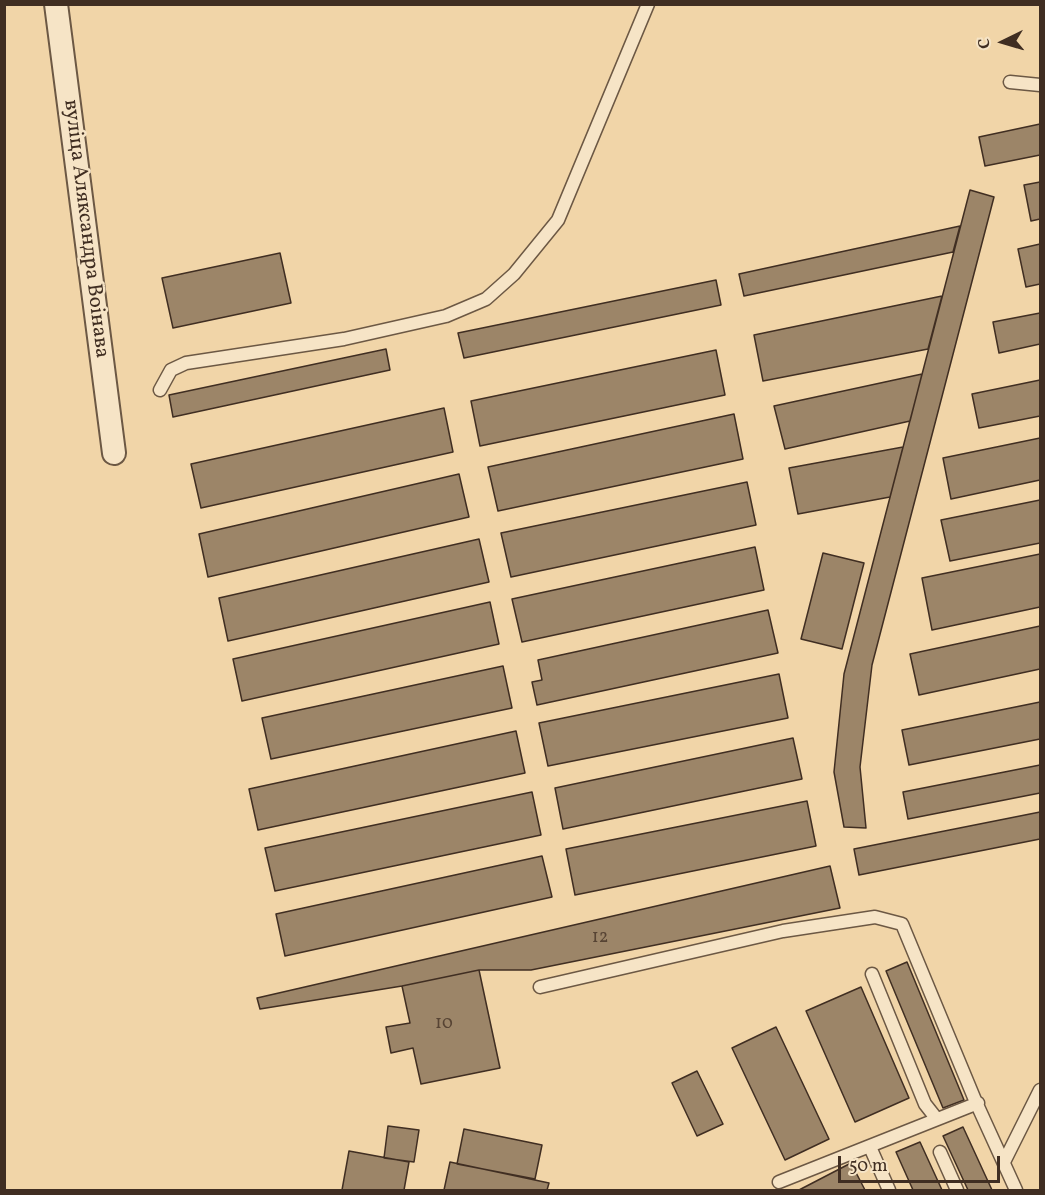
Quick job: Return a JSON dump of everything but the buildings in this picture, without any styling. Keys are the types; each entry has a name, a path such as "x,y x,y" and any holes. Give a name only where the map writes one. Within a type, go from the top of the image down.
{"street":[{"name":"вуліца Аляксандра Воінава","path":"56,4 114,453"}],"lane":[{"path":"160,390 171,370 186,363 344,339 446,316 486,299 514,274 558,220 648,4"},
{"path":"1010,82 1041,85"},
{"path":"540,987 783,930 875,917 902,924 1016,1191"},
{"path":"872,974 925,1104 936,1118"},
{"path":"1004,1162 1041,1090"},
{"path":"778,1182 978,1103"},
{"path":"870,1147 889,1191"},
{"path":"940,1152 957,1191"}]}
